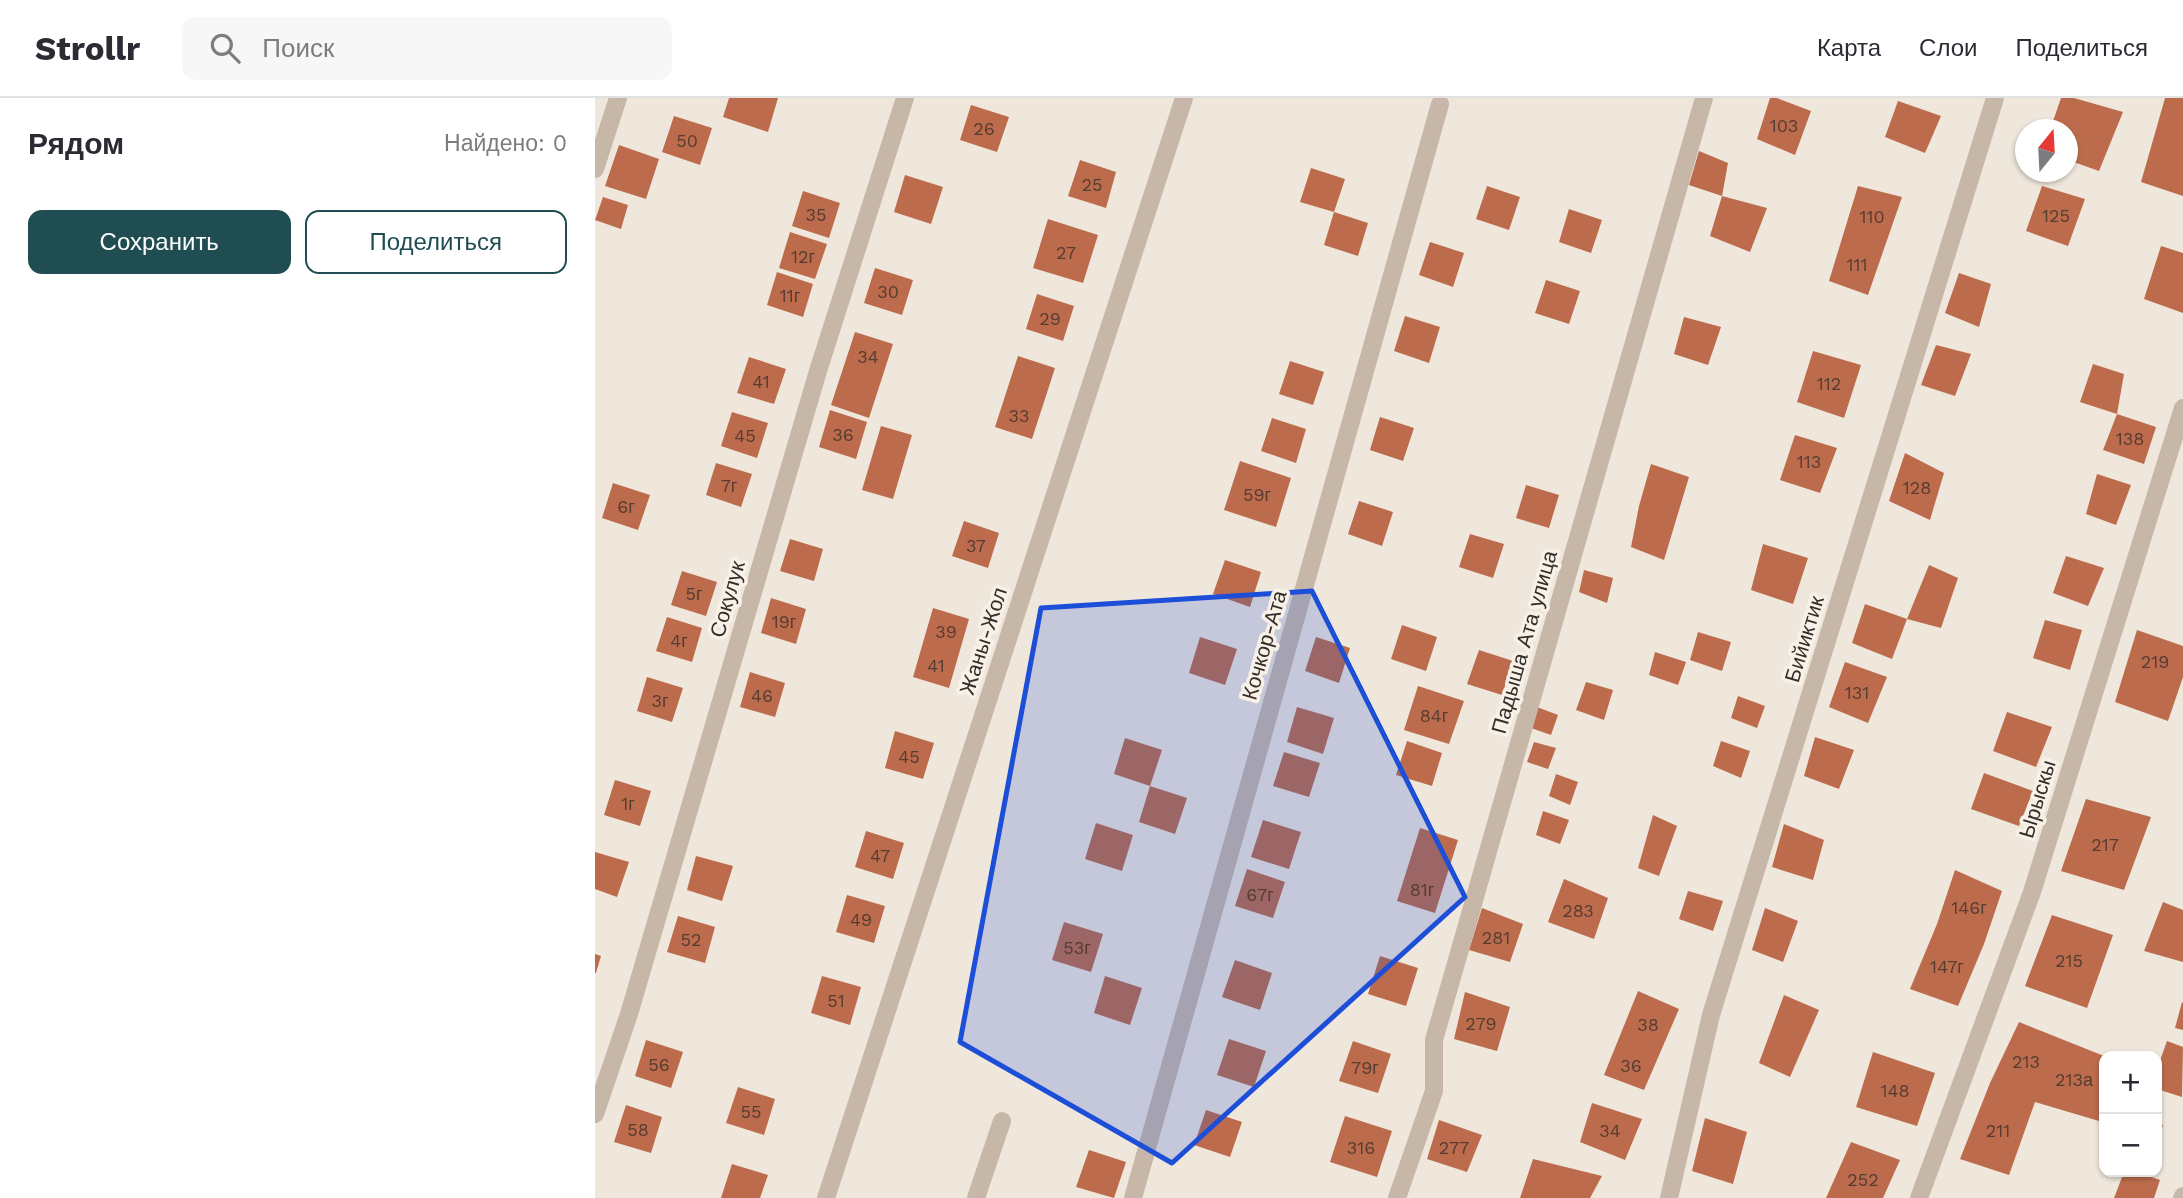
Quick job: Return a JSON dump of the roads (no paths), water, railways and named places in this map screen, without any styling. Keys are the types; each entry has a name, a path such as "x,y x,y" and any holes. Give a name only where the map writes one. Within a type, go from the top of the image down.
{"street":[{"path":"595,169 618,98"},
{"name":"Сокулук","path":"595,1114 629,1014 818,371 905,98"},
{"name":"Жаны-Жол","path":"826,1198 1184,98"},
{"name":"Падыша Ата улица","path":"1397,1198 1434,1091 1434,1040 1704,98"},
{"name":"Бийиктик","path":"1669,1198 1711,1015 1995,98"},
{"name":"Кочкор-Ата","path":"1133,1198 1440,104"},
{"name":"Ырыскы","path":"1919,1198 2032,892 2183,408"},
{"path":"976,1198 1002,1121"}]}
